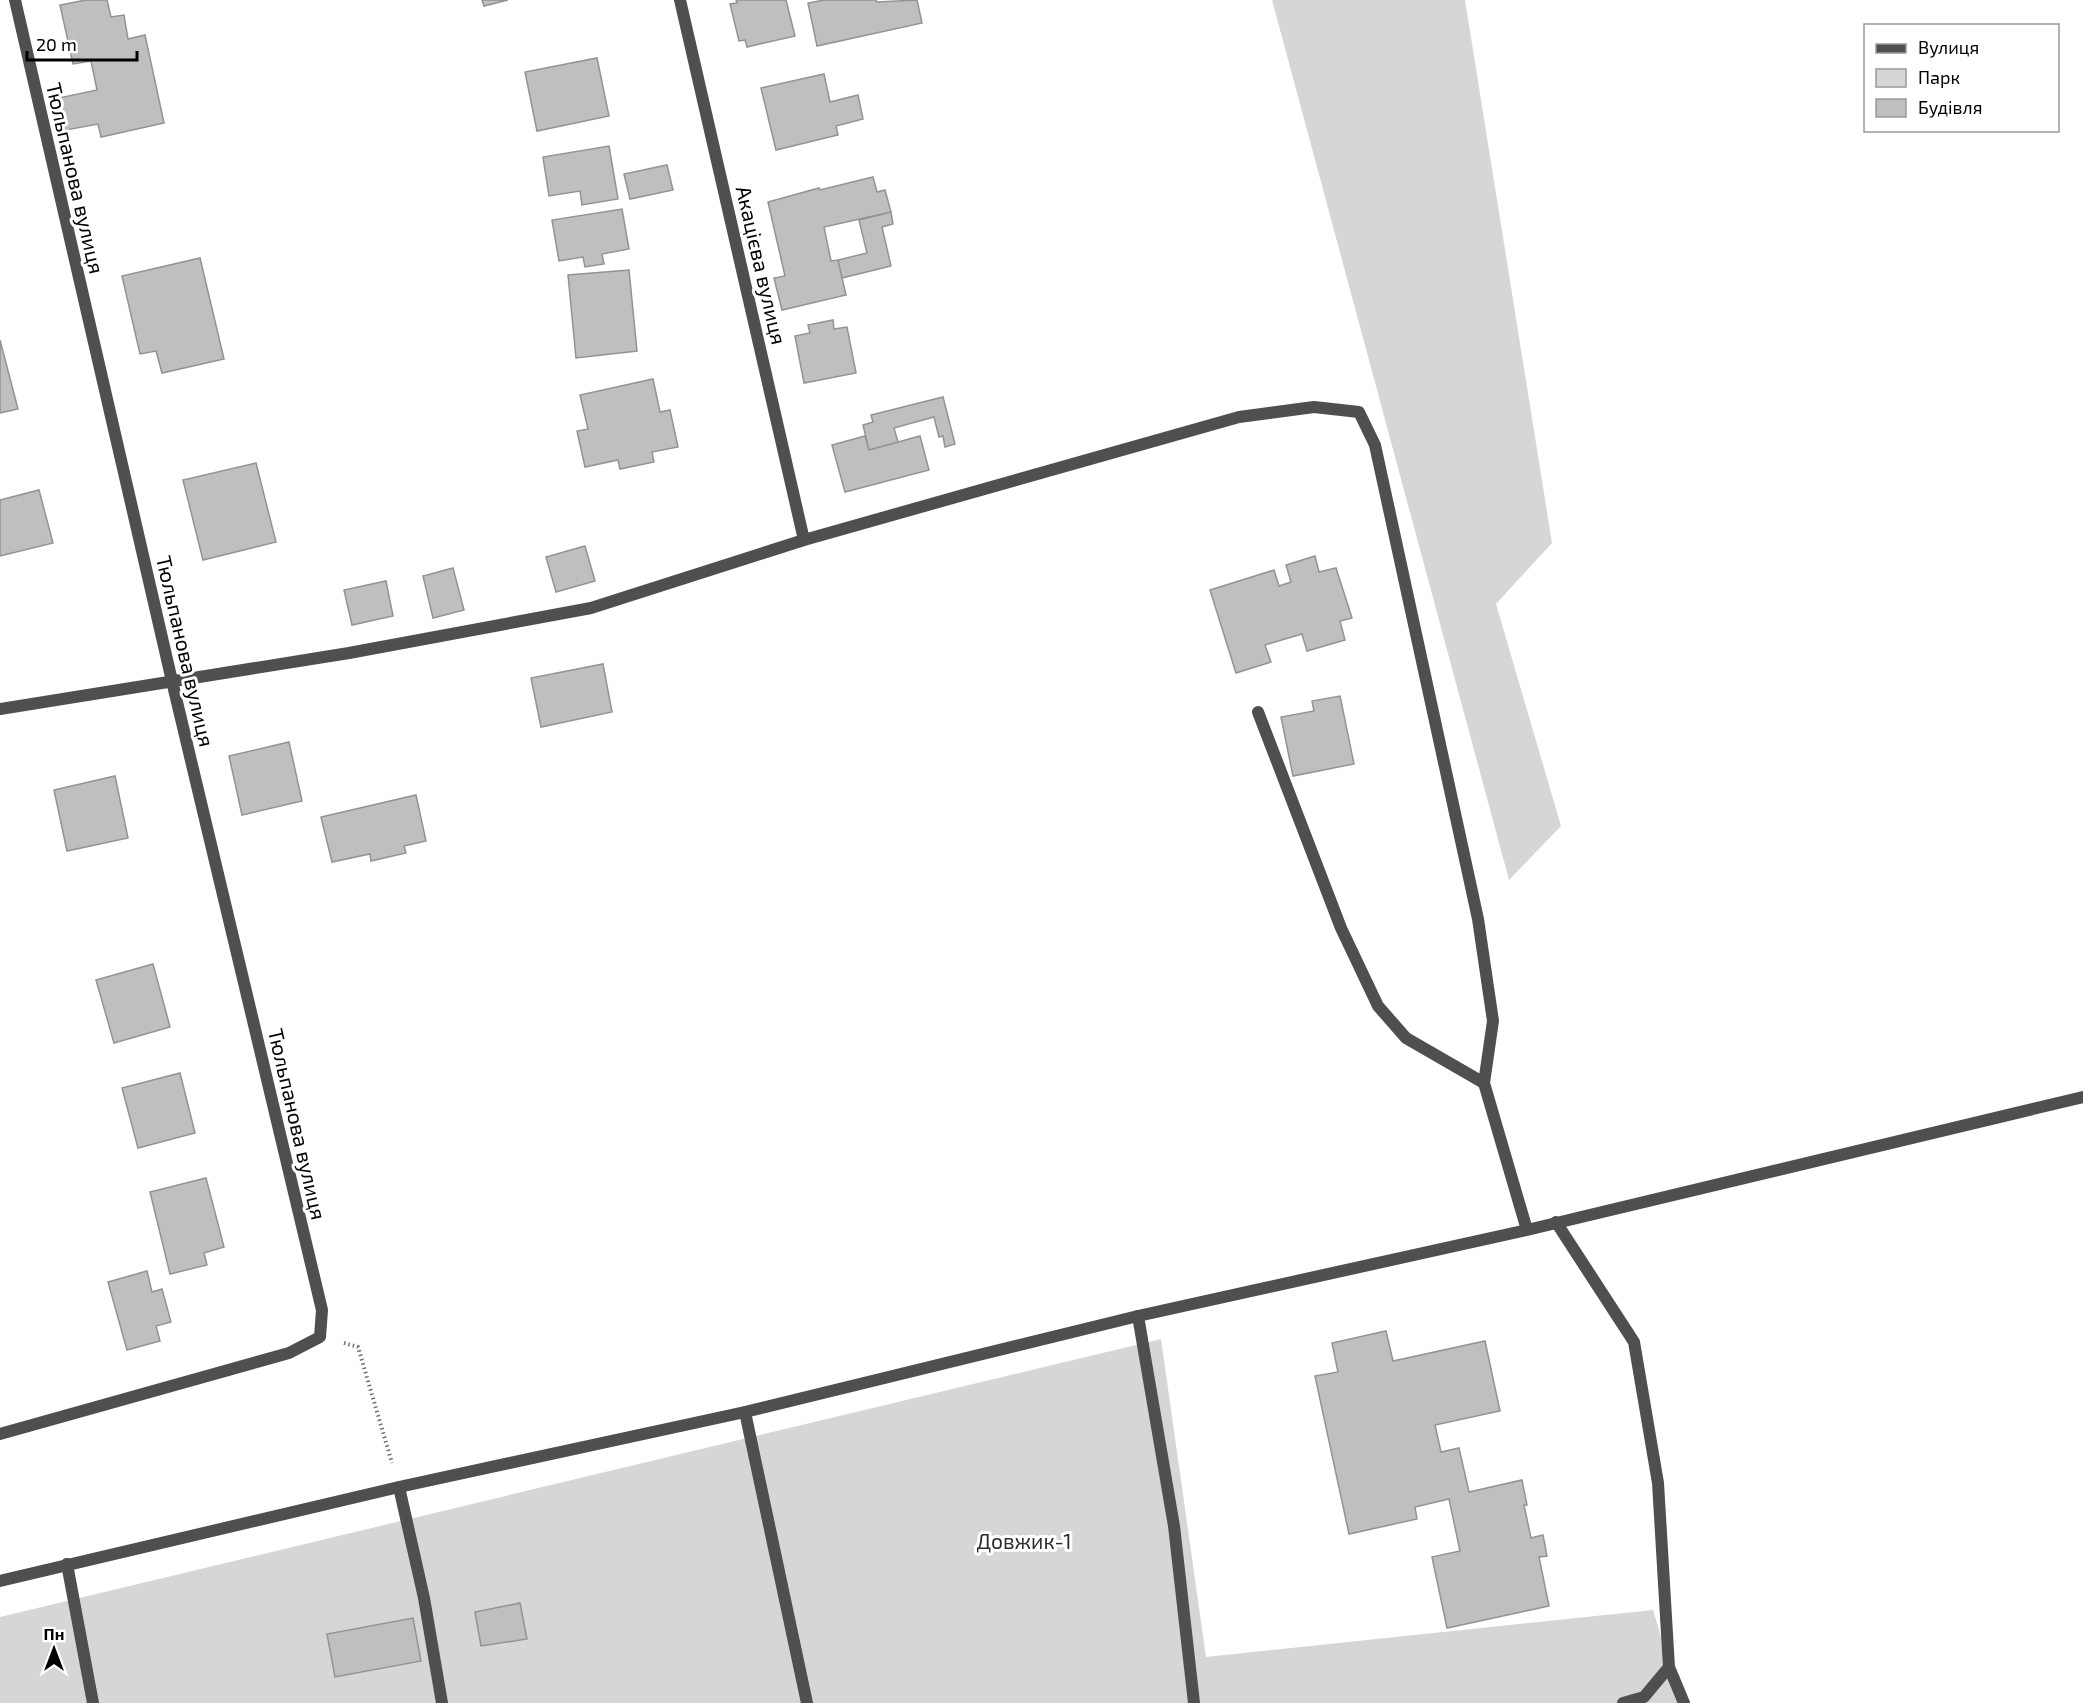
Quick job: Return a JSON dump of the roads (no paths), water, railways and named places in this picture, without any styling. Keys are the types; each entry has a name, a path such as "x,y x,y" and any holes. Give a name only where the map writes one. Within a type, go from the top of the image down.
{"street":[{"name":"Тюльпанова вулиця","path":"0,1434 289,1353 320,1337 322,1310 172,681 15,0"},
{"name":"Акацієва вулиця","path":"680,0 804,540"},
{"path":"0,709 349,653 591,609 804,540 1239,417 1314,407 1359,412 1375,446 1478,919 1493,1021 1484,1083 1527,1230"},
{"path":"1258,712 1341,928 1378,1006 1406,1038 1484,1083"},
{"path":"0,1581 399,1486 745,1412 1138,1316 1527,1230 2083,1096"},
{"path":"1556,1222 1634,1342 1658,1484 1669,1667 1684,1703"},
{"path":"1138,1316 1174,1526 1194,1703"},
{"path":"745,1412 807,1703"},
{"path":"399,1486 424,1598 442,1703"},
{"path":"67,1564 93,1703"},
{"path":"1623,1703 1644,1696 1669,1667"}],"park label":[{"name":"Довжик-1","path":"1024,1540"}]}
